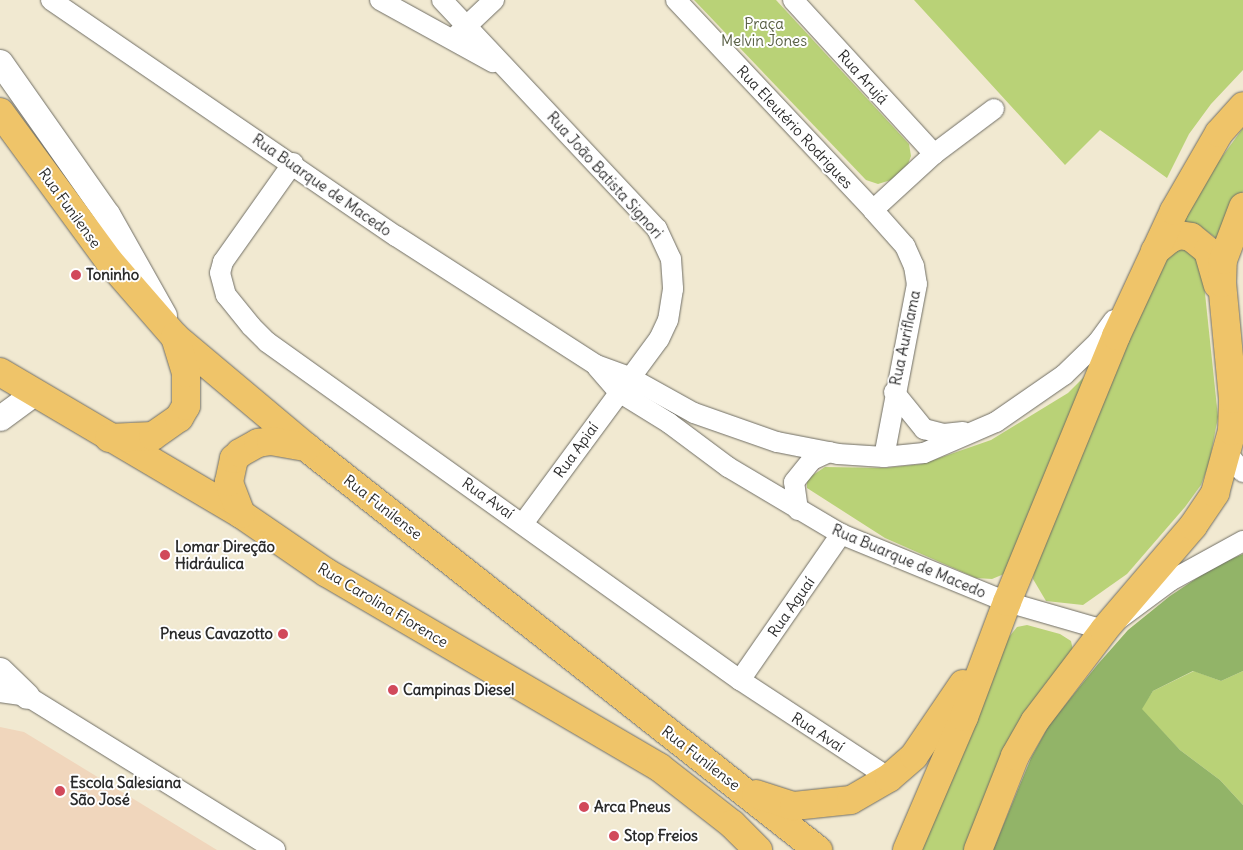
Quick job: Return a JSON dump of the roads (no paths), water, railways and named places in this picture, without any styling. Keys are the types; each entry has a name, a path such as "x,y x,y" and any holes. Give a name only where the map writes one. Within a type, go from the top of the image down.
{"main road":[{"path":"907,850 964,717 1006,602 1155,250 1219,133 1243,106"},
{"name":"Rua Funilense","path":"0,112 109,261 175,337 306,447 818,850"},
{"path":"978,850 1015,756 1035,721 1104,630 1193,526 1235,462 1232,431 1233,399 1224,311 1223,260 1243,207"},
{"path":"1155,250 1180,235 1202,244 1211,260 1224,311"},
{"path":"109,438 153,436 179,418 186,406 186,373 175,337"},
{"name":"Rua Carolina Florence","path":"0,372 240,514 327,573 659,767 732,824 758,850"},
{"path":"240,514 230,482 234,459 240,453 258,443 271,441 306,447"},
{"path":"733,783 768,800 794,806 851,800 889,778 914,756 935,729 995,634"}],"street":[{"name":"Rua Buarque de Macedo","path":"51,0 293,163 396,236 624,384 669,423 728,467 798,510 841,534 1006,602 1104,630"},
{"name":"Rua João Batista Signori","path":"442,0 657,229 667,245 671,259 674,289 668,320 659,339 624,384"},
{"path":"451,40 494,0"},
{"name":"Rua Eleutério Rodrigues","path":"676,0 873,210"},
{"name":"Rua Arujá","path":"793,0 934,154"},
{"path":"383,1 508,70"},
{"path":"0,62 107,214 175,337"},
{"path":"873,210 934,154 994,109"},
{"name":"Rua Avaí","path":"293,163 223,262 220,282 226,295 267,342 524,522 740,680 889,778"},
{"name":"Rua Auriflama","path":"873,210 905,246 914,266 917,284 894,392 884,457"},
{"name":"Rua Buarque de Macedo","path":"624,384 733,428 777,442 829,452 884,457 924,453 996,422 1064,375 1098,342 1139,286"},
{"name":"Rua Apiaí","path":"524,522 624,384"},
{"path":"894,392 924,429 944,434 996,422"},
{"path":"0,418 34,393"},
{"path":"798,510 794,482 812,460 829,452"},
{"name":"Rua Aguaí","path":"740,680 841,534"},
{"path":"1104,630 1170,581 1243,541"},
{"path":"0,670 27,696 275,850"},
{"path":"0,692 27,696"}],"place":[{"name":"Toninho","path":"76,275"},
{"name":"Lomar Direção Hidráulica","path":"165,555"},
{"name":"Pneus Cavazotto","path":"283,634"},
{"name":"Campinas Diesel","path":"393,690"},
{"name":"Escola Salesiana São José","path":"60,791"},
{"name":"Arca Pneus","path":"584,807"},
{"name":"Stop Freios","path":"614,836"}],"park label":[{"name":"Praça Melvin Jones","path":"764,32"}]}
